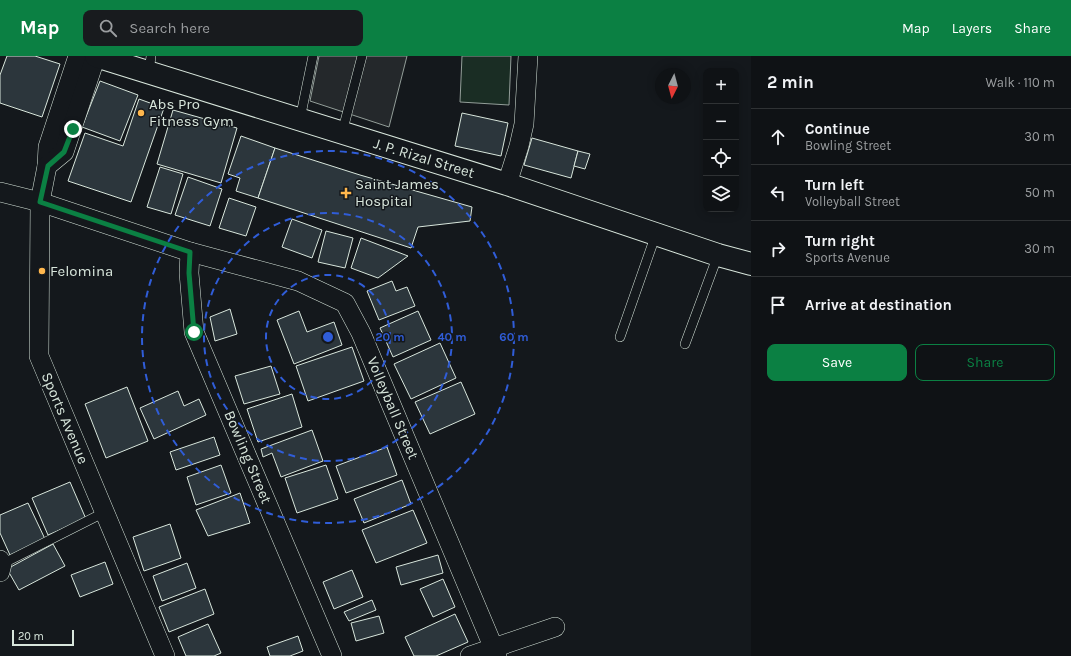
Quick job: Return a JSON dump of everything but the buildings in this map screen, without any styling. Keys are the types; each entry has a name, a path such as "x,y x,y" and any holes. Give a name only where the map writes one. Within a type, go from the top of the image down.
{"main road":[{"name":"J. P. Rizal Street","path":"101,57 150,64 300,120 507,184 751,264"}],"street":[{"name":"Sports Avenue","path":"78,56 48,147 48,166 40,202 39,356 165,656"},
{"path":"507,184 524,124 528,56"},
{"path":"48,166 64,152 101,57"},
{"name":"Volleyball Street","path":"0,192 40,202 190,252 298,281 345,304 361,333 495,652"},
{"name":"Bowling Street","path":"190,252 189,273 194,332 332,656"},
{"path":"470,656 495,652 555,627"}],"lane":[{"path":"300,120 314,56"},
{"path":"342,132 362,56"},
{"path":"620,337 656,234"},
{"path":"685,344 718,254"},
{"path":"1,565 105,512"}],"green space":[{"path":"462,56 511,56 509,105 460,102"}],"shaded area":[{"path":"319,56 407,56 389,127 310,101"}],"place":[{"name":"Abs Pro Fitness Gym","path":"141,113"},
{"name":"Saint James Hospital","path":"346,193"},
{"name":"Felomina","path":"42,271"}],"route":[{"path":"73,129 64,152 48,166 40,202 190,252 189,273 194,332"}]}
